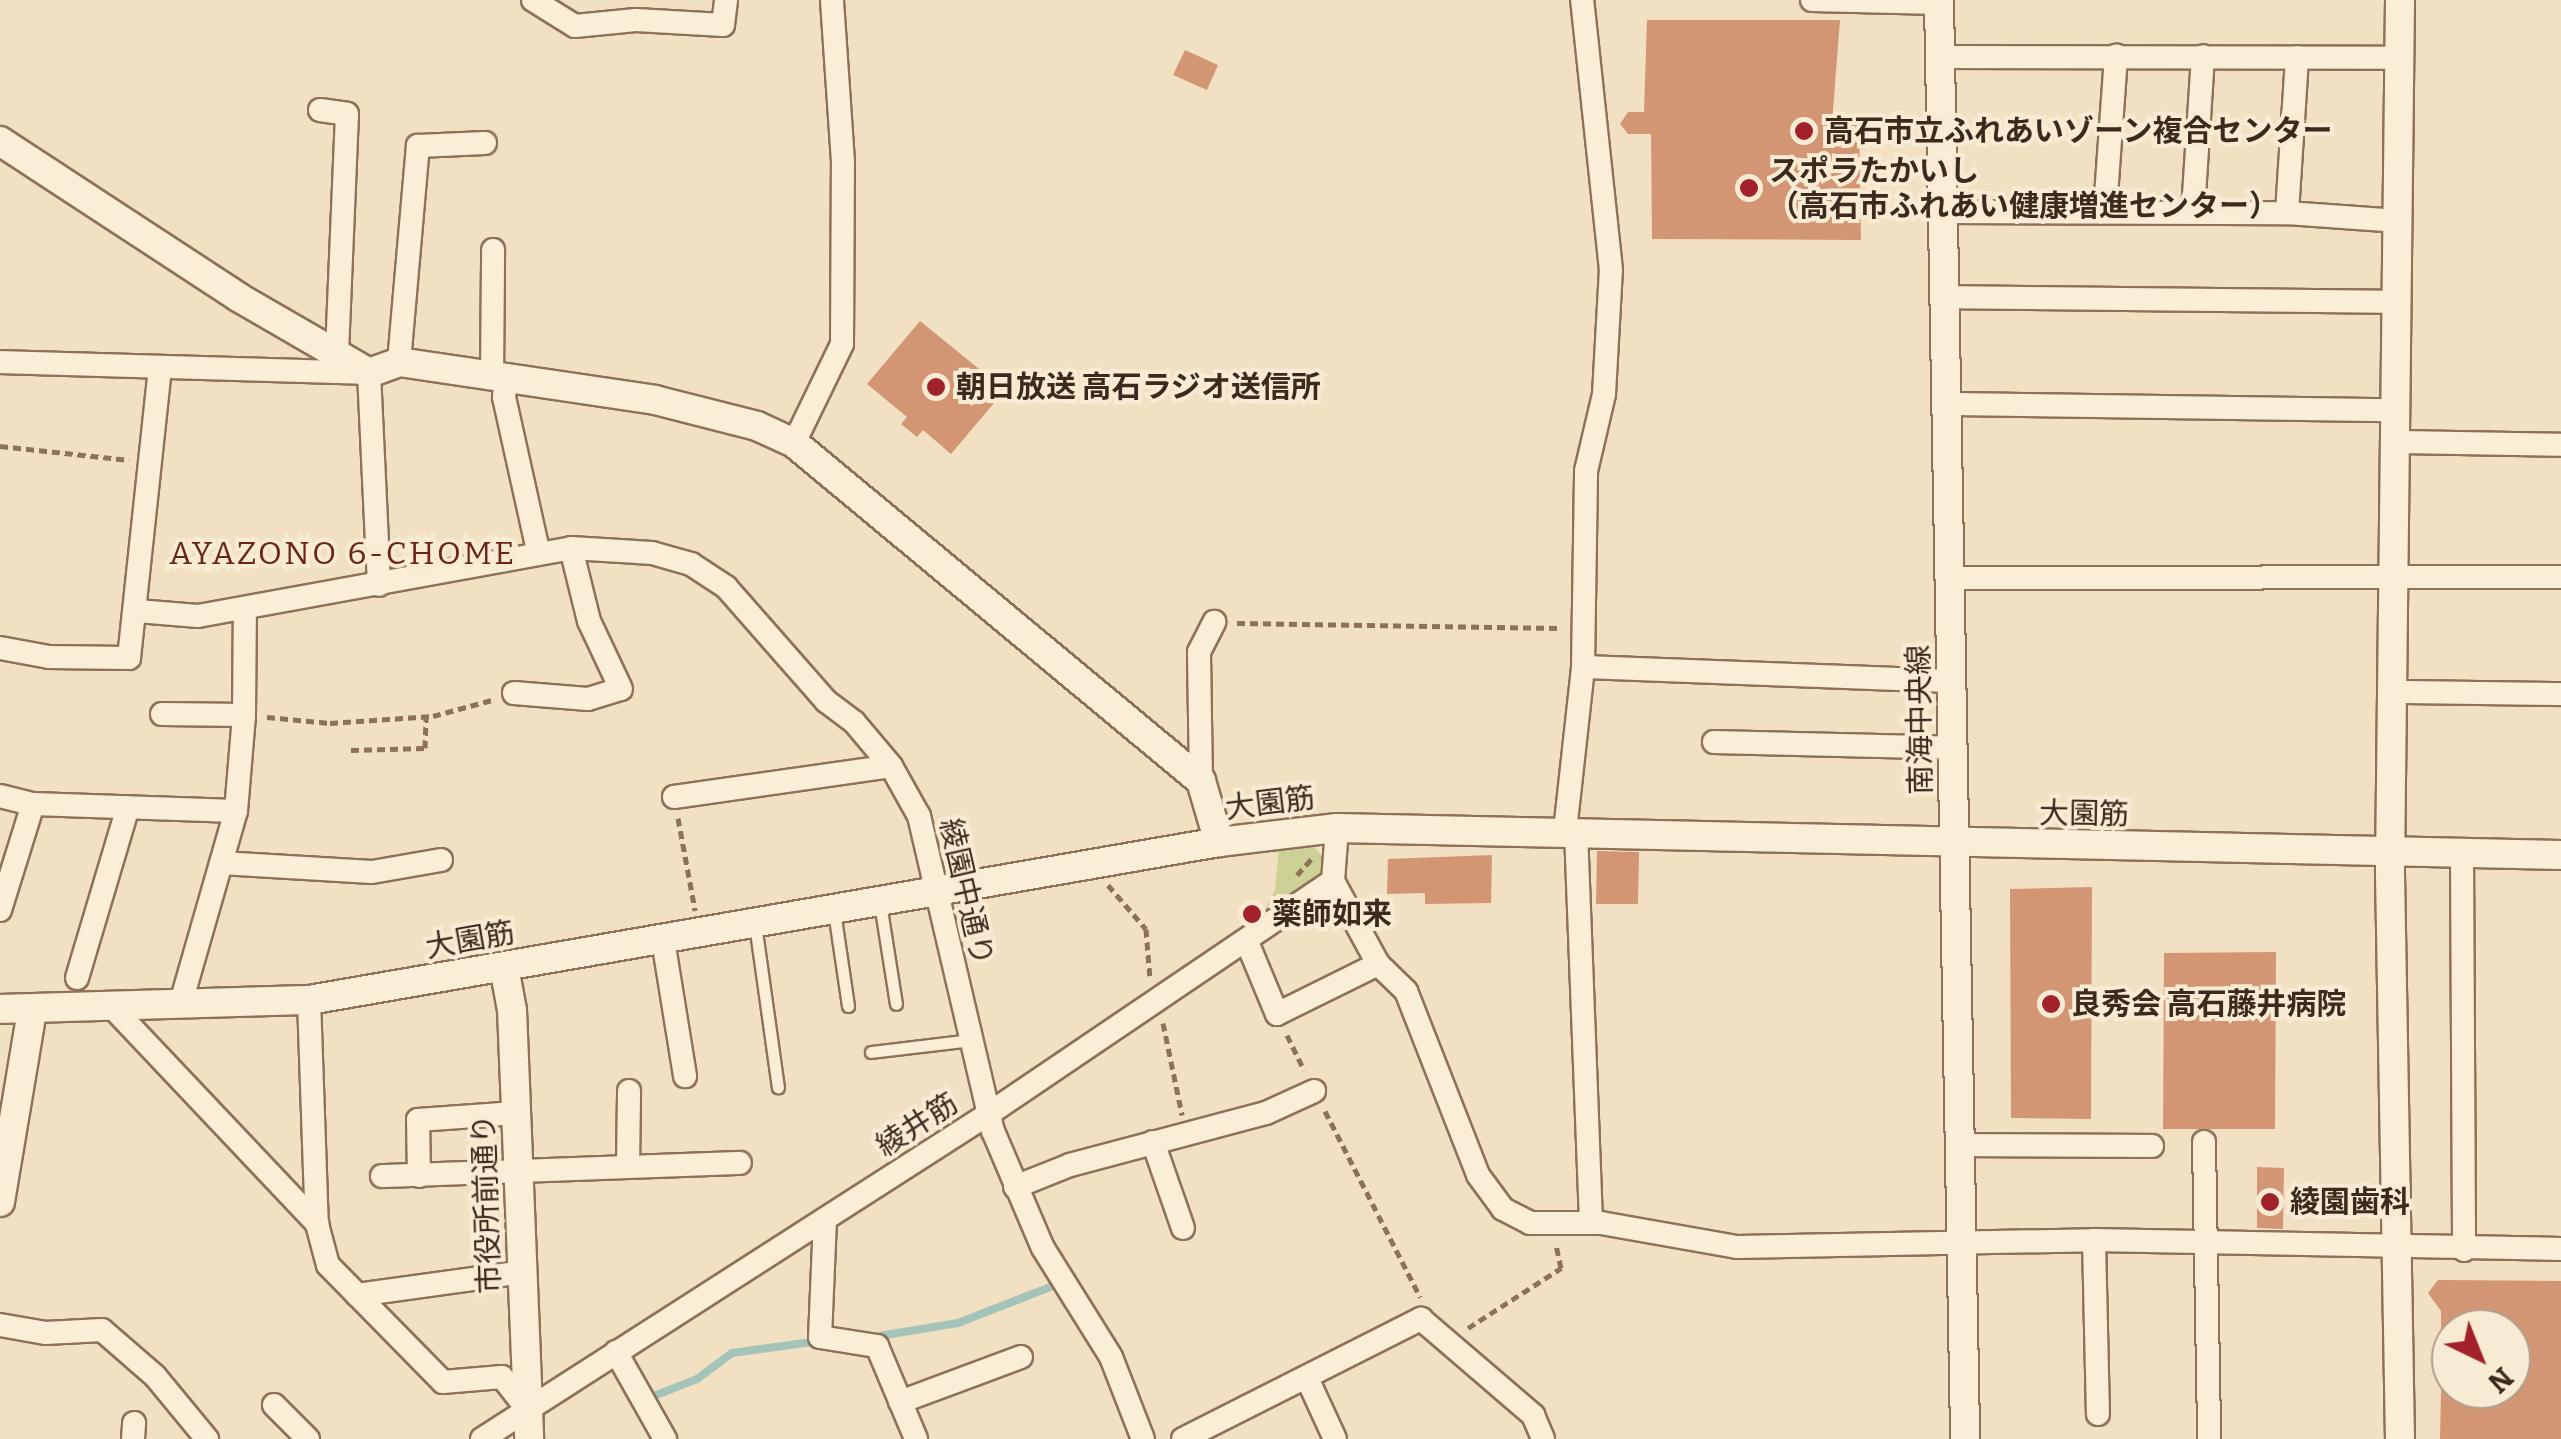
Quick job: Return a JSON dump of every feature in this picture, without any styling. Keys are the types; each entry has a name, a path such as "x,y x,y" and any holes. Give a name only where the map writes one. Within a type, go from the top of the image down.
{"street":[{"path":"533,0 576,26 635,10 723,25 726,0"},
{"path":"794,443 842,344 843,162 832,0"},
{"path":"1582,0 1612,270 1604,394 1586,471 1583,667 1570,831 1591,1223"},
{"path":"1812,0 1938,1"},
{"path":"2400,0 2394,852 2400,1439"},
{"name":"南海中央線","path":"1938,1 1965,1439"},
{"path":"2105,210 2116,55"},
{"path":"2193,211 2203,56"},
{"path":"1940,57 2399,58"},
{"path":"2288,212 2297,57"},
{"path":"320,110 347,114 337,349"},
{"path":"0,141 238,297 337,349 368,372"},
{"path":"400,362 418,146 485,144"},
{"path":"1944,212 2288,212 2399,221"},
{"path":"492,250 499,378 538,550"},
{"path":"1944,297 2399,302"},
{"path":"0,362 160,370 368,372 400,362 654,400 756,426 794,443 1202,780"},
{"path":"0,648 49,657 129,658 138,611 160,370"},
{"path":"368,372 379,585"},
{"path":"1947,404 2397,410"},
{"path":"2397,442 2561,445"},
{"path":"514,694 588,700 621,689 589,622 570,548"},
{"name":"綾園中通り","path":"138,611 198,616 379,585 538,550 570,548 652,553 691,564 726,587 891,766 919,816 990,1113 1015,1186 1043,1248 1111,1357 1143,1439"},
{"path":"1949,578 2561,577"},
{"path":"180,1006 236,810 244,714 245,609"},
{"path":"1214,622 1199,652 1202,780 1219,842"},
{"path":"1583,667 1952,681"},
{"path":"2396,692 2561,694"},
{"path":"162,714 244,714"},
{"path":"1714,742 1953,748"},
{"path":"674,797 891,766"},
{"path":"0,796 32,804 236,810"},
{"path":"0,910 32,804"},
{"path":"77,978 128,807"},
{"path":"1336,828 1333,880 1378,964 1406,990 1478,1175 1503,1209 1530,1223 1591,1223 1737,1247 2094,1240 2561,1249"},
{"name":"大園筋","path":"0,1009 114,1009 309,1000 1219,842 1336,828 2561,855"},
{"path":"2462,854 2464,1250"},
{"path":"221,862 372,872 442,860"},
{"name":"綾井筋","path":"482,1439 990,1113 1333,880"},
{"path":"664,940 686,1076"},
{"path":"1247,942 1277,1014 1378,964"},
{"name":"市役所前通り","path":"504,967 516,1113 529,1439"},
{"path":"309,1000 317,1224 328,1264 443,1382 502,1377 528,1409"},
{"path":"114,1009 317,1224"},
{"path":"0,1202 32,1010"},
{"path":"628,1166 629,1091"},
{"path":"1015,1186 1153,1142 1195,1138 1314,1091"},
{"path":"420,1176 418,1120 516,1113"},
{"path":"1153,1142 1182,1228"},
{"path":"2204,1142 2210,1439"},
{"path":"1960,1144 2152,1146"},
{"path":"382,1176 740,1163"},
{"path":"826,1219 820,1337 877,1346 916,1439"},
{"path":"2094,1240 2098,1414"},
{"path":"357,1295 522,1272"},
{"path":"1184,1439 1420,1319 1534,1414 1543,1439"},
{"path":"0,1326 46,1333 102,1330 155,1376 207,1439"},
{"path":"616,1352 665,1439"},
{"path":"900,1402 1021,1357"},
{"path":"1307,1378 1335,1439"},
{"path":"274,1405 308,1439"}],"lane":[{"path":"880,903 896,1004"},
{"path":"834,910 848,1006"},
{"path":"755,924 778,1087"},
{"path":"871,1052 972,1040"}],"path":[{"path":"0,446 152,462"},
{"path":"1214,622 1583,628"},
{"path":"244,714 330,722 426,717 514,694"},
{"path":"351,750 426,748 426,717"},
{"path":"674,797 696,913"},
{"path":"1292,880 1313,857 1298,850"},
{"path":"1102,863 1106,884 1146,929 1154,1004 1195,1138"},
{"path":"1277,1014 1403,1258 1428,1314 1420,1319"},
{"path":"1444,1342 1561,1268 1551,1223"}],"green space":[{"path":"1279,847 1314,847 1324,858 1323,870 1257,925 1275,890"}],"building":[{"name":"高石市立ふれあいゾーン複合センター","path":"1647,20 1840,20 1832,123 1859,123 1861,240 1652,239 1651,134 1628,134 1620,124 1628,112 1644,112"},
{"path":"1185,50 1218,65 1207,90 1173,75"},
{"name":"朝日放送 高石ラジオ送信所","path":"920,321 1005,390 951,454 923,430 917,437 901,424 907,417 867,384"},
{"path":"1597,851 1639,852 1638,904 1596,904"},
{"path":"1492,855 1491,903 1425,904 1425,893 1387,894 1388,859"},
{"name":"良秀会 高石藤井病院","path":"2092,887 2091,1119 2011,1118 2010,889"},
{"path":"2276,952 2275,1129 2163,1129 2164,953"},
{"name":"綾園歯科","path":"2257,1167 2284,1168 2283,1229 2257,1228"},
{"path":"2438,1280 2561,1281 2561,1439 2440,1439 2441,1409 2531,1409 2531,1309 2440,1309 2428,1293"}],"waterway":[{"path":"879,1336 958,1323 1058,1284"},
{"path":"649,1398 697,1379 732,1353 812,1342"}],"place":[{"name":"高石市立ふれあいゾーン複合センター","path":"1804,131"},
{"name":"スポラたかいし （高石市ふれあい健康増進センター）","path":"1749,188"},
{"name":"朝日放送 高石ラジオ送信所","path":"936,387"},
{"name":"薬師如来","path":"1252,914"},
{"name":"良秀会 高石藤井病院","path":"2051,1004"},
{"name":"綾園歯科","path":"2270,1202"}],"district":[{"name":"AYAZONO 6-CHOME","path":"343,553"}]}
